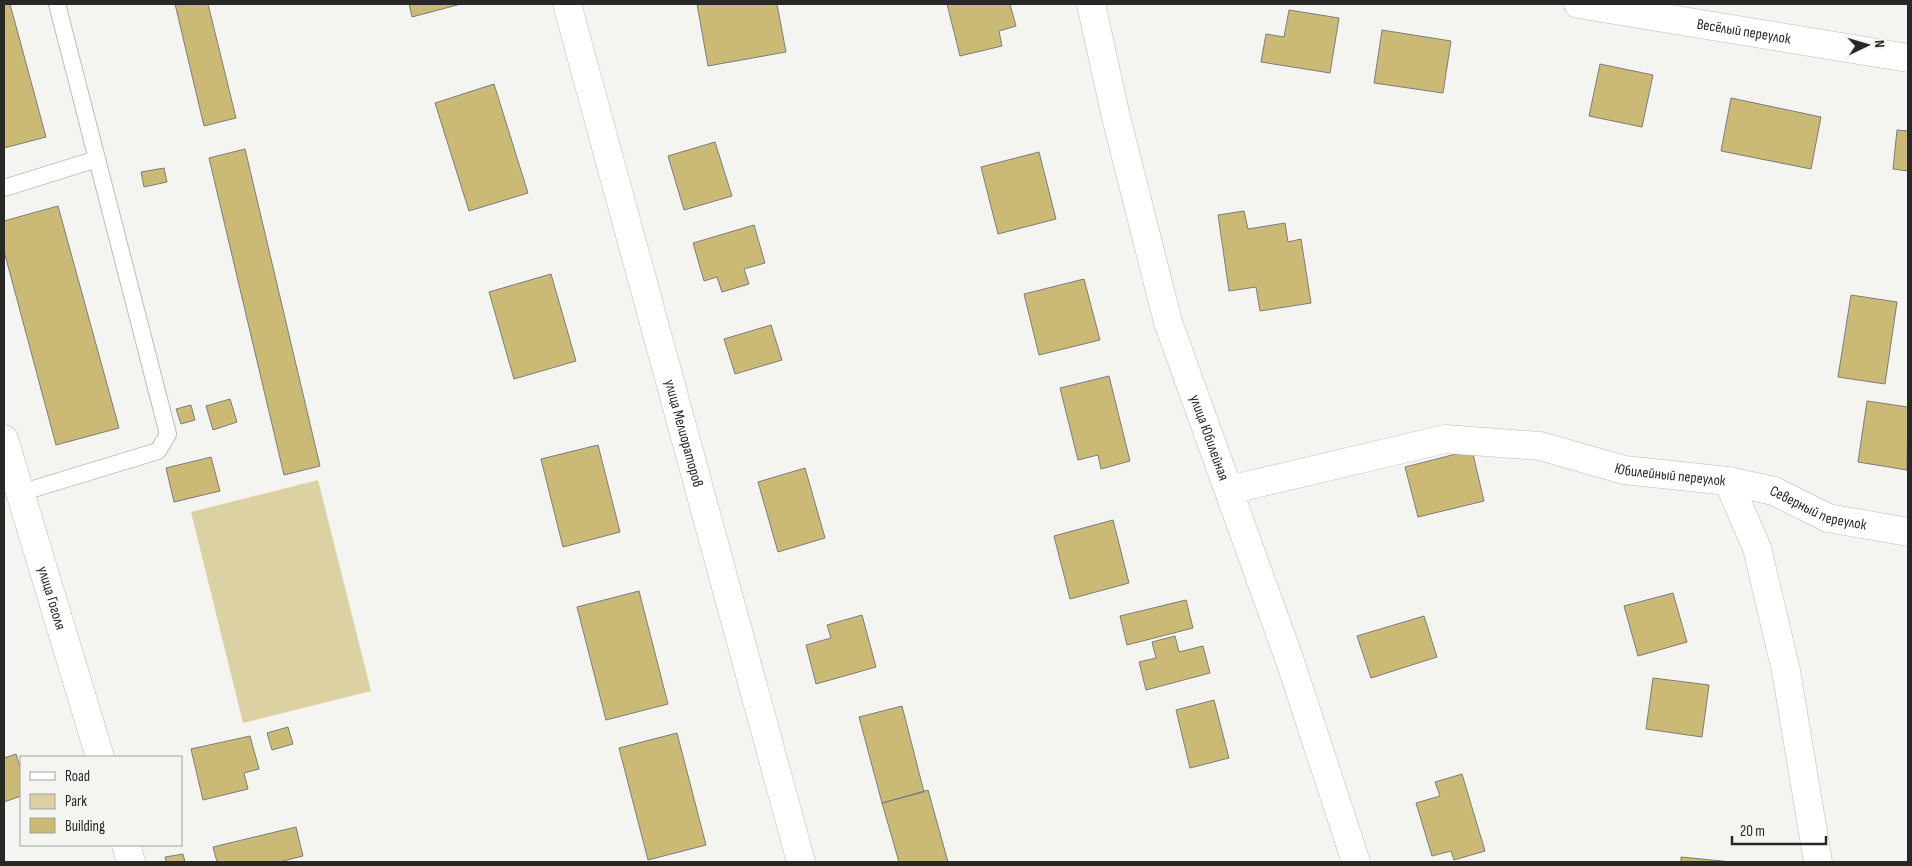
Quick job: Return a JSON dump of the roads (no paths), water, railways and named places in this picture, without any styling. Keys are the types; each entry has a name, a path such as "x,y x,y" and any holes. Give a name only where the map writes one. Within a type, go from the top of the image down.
{"street":[{"name":"улица Мелиораторов","path":"567,4 801,862"},
{"name":"улица Юбилейная","path":"1091,4 1116,117 1168,322 1290,661 1356,862"},
{"name":"Весёлый переулок","path":"1578,4 1643,10 1908,58"},
{"name":"улица Гоголя","path":"4,439 100,756"},
{"name":"Юбилейный переулок","path":"1228,490 1445,439 1540,446 1624,470 1728,481 1757,548 1786,672 1818,862"},
{"name":"Северный переулок","path":"1728,481 1774,491 1828,518 1908,532"},
{"path":"126,846 131,862"}],"lane":[{"path":"20,493 158,451 168,434 58,4"},
{"path":"4,188 97,159"}]}
